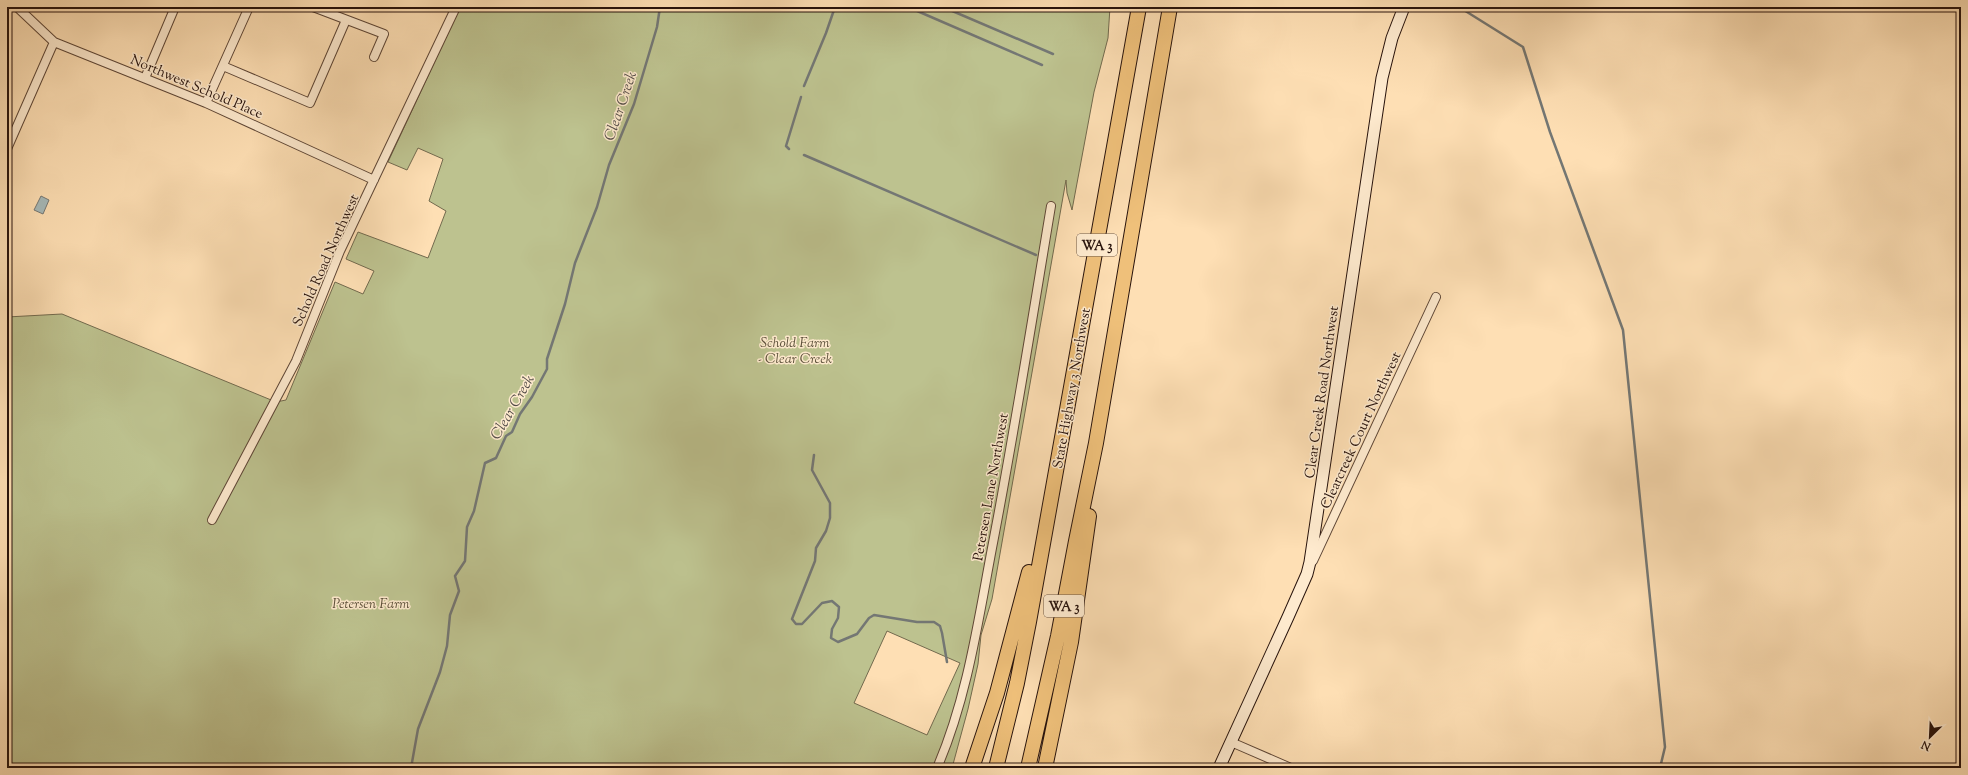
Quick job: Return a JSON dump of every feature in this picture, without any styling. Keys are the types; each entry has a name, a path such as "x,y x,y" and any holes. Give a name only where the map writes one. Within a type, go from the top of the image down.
{"highway":[{"name":"State Highway 3 Northwest","path":"996,768 1017,683 1139,7"},
{"name":"WA 3","path":"1028,768 1054,659 1096,443 1170,7"},
{"path":"1045,768 1071,642 1082,576 1096,443"},
{"path":"972,768 997,693 1053,482"}],"main road":[{"name":"Clear Creek Road Northwest","path":"1219,768 1306,574 1317,521 1382,78 1392,38 1404,7"}],"street":[{"name":"Northwest Schold Place","path":"17,7 54,42 206,103 374,180"},
{"path":"145,78 175,7"},
{"path":"206,103 249,7"},
{"path":"313,7 384,34 374,56"},
{"name":"Schold Road Northwest","path":"212,520 296,360 330,273 456,7"},
{"path":"223,66 310,102 346,20"},
{"path":"7,149 54,42"},
{"name":"Petersen Lane Northwest","path":"937,768 956,713 977,632 1004,486 1051,206"},
{"name":"Clearcreek Court Northwest","path":"1306,574 1436,297"},
{"path":"1231,742 1291,768"}],"green space":[{"path":"460,7 1110,7 1108,38 1094,92 1072,210 1067,193 1066,180 992,599 981,635 978,664 968,709 952,768 7,768 7,317 62,314 276,402 286,400 335,282 363,294 374,271 346,259 358,232 428,258 446,211 429,201 443,159 418,148 407,170 388,162","holes":["887,631 960,663 927,735 854,703"]}],"shaded area":[{"path":"41,196 49,200 43,214 34,210"}],"waterway":[{"name":"Clear Creek","path":"411,768 418,729 440,672 447,646 450,615 459,591 455,576 465,561 467,527 474,511 485,463 496,458 506,436 512,432 520,414 532,397 547,369 547,359 565,304 575,263 597,207 609,165 634,104 657,27 660,7"},
{"path":"804,86 835,7"},
{"path":"908,7 1042,65"},
{"path":"943,7 1053,54"},
{"path":"1459,7 1523,47 1550,132 1623,330 1665,747 1660,768"},
{"path":"789,149 786,146 801,97"},
{"path":"804,155 1036,255"},
{"path":"814,455 812,470 830,503 830,518 826,531 816,548 815,561 792,619 796,624 802,624 822,603 832,601 839,607 838,618 832,629 831,638 838,642 857,634 869,618 874,615 917,622 934,622 940,626 947,662"}],"park label":[{"name":"Schold Farm - Clear Creek","path":"795,350"},
{"name":"Petersen Farm","path":"371,603"}]}
